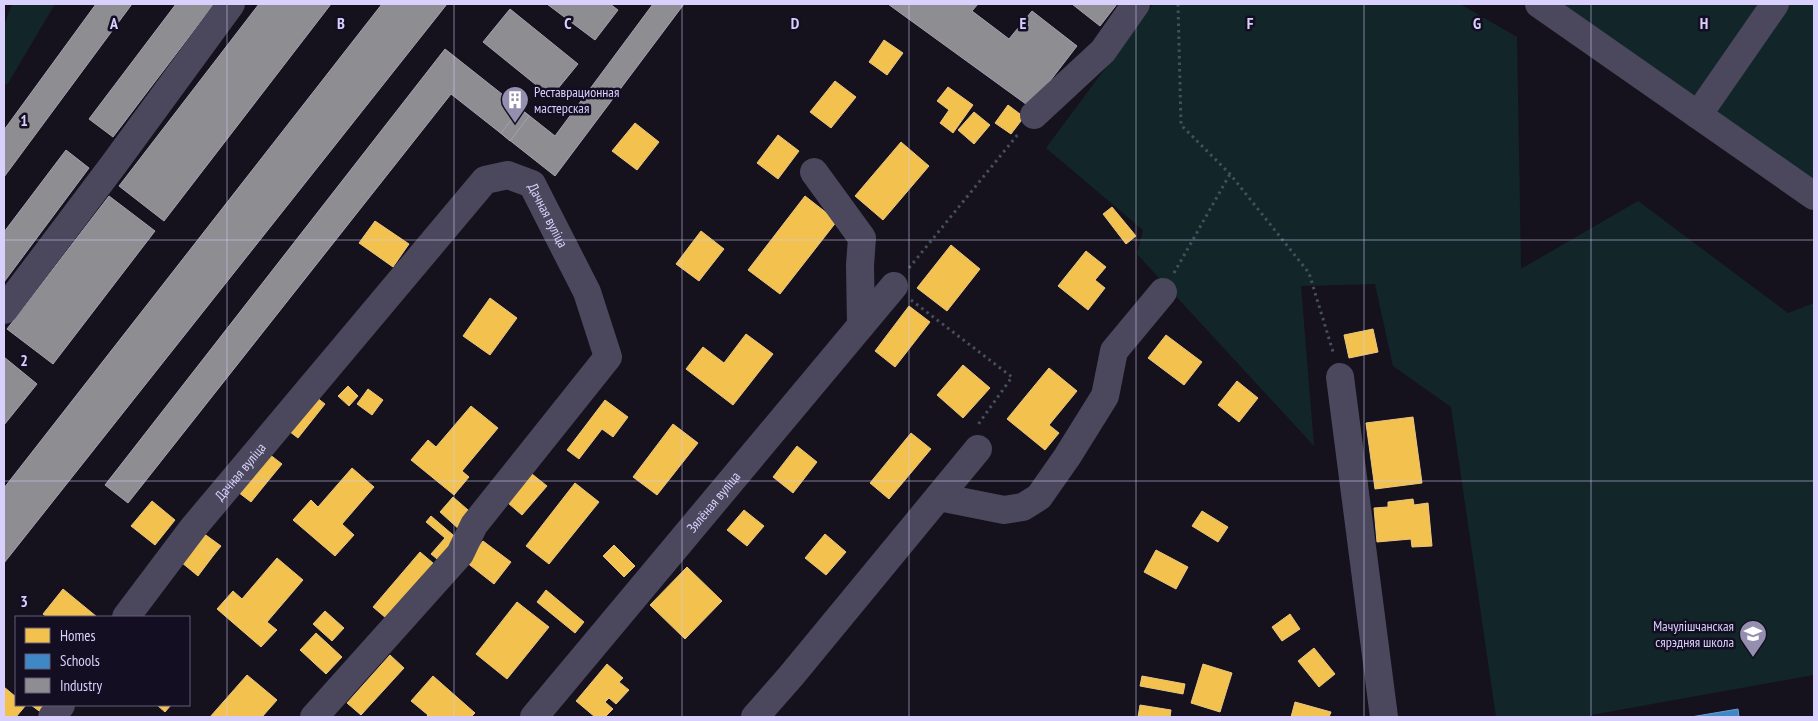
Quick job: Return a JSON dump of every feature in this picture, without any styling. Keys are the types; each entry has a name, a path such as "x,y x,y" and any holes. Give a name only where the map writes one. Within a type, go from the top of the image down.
{"street":[{"path":"4,310 231,4"},
{"path":"1034,115 1103,51 1136,4"},
{"path":"1539,4 1814,196"},
{"path":"1698,115 1775,4"},
{"path":"814,172 862,238 860,265 862,325"},
{"name":"Дачная вуліца","path":"127,616 192,528 484,180 508,175 532,184 587,292 608,357 474,525 460,554 314,717"},
{"name":"Зялёная вуліца","path":"534,717 894,286"},
{"path":"939,497 1004,510 1023,507 1039,497 1067,457 1105,396 1114,351 1163,292"},
{"path":"1340,378 1384,717"},
{"path":"755,717 978,449"},
{"path":"52,717 60,706"}],"path":[{"path":"1178,4 1181,125 1230,174 1309,273 1340,378"},
{"path":"978,449 971,434 1012,377 894,286 1034,115"},
{"path":"1163,292 1230,174"}],"green space":[{"path":"12,4 55,4 7,85 4,83 4,26"},
{"path":"1153,4 1460,4 1517,37 1521,269 1638,201 1788,313 1814,303 1814,675 1591,715 1591,717 1496,717 1451,407 1393,366 1375,284 1301,286 1314,446 1137,254 1143,230 1046,148"},
{"path":"1558,4 1814,4 1814,183"}],"building: Homes":[{"path":"884,40 903,53 887,75 869,62"},
{"path":"835,81 856,97 831,128 810,112"},
{"path":"948,87 973,105 953,133 940,123 949,110 937,101"},
{"path":"1008,105 1024,117 1011,134 995,123"},
{"path":"974,112 990,125 974,144 958,130"},
{"path":"635,123 659,142 637,170 612,151"},
{"path":"778,135 799,151 778,179 757,163"},
{"path":"901,142 929,166 883,220 855,196"},
{"path":"805,196 837,221 780,294 748,270"},
{"path":"1112,207 1136,236 1126,244 1103,214"},
{"path":"375,221 409,244 393,267 359,243"},
{"path":"701,231 724,249 699,281 676,264"},
{"path":"951,245 980,269 947,311 917,288"},
{"path":"1086,251 1106,267 1095,280 1105,288 1088,310 1058,286"},
{"path":"490,298 517,318 490,355 463,336"},
{"path":"909,306 930,322 895,367 875,351"},
{"path":"1373,329 1378,352 1349,358 1344,335"},
{"path":"746,334 773,354 733,405 686,369 703,347 724,363"},
{"path":"1166,335 1202,362 1184,385 1148,358"},
{"path":"963,365 990,388 963,418 937,395"},
{"path":"1049,368 1077,391 1049,425 1059,433 1045,450 1007,419"},
{"path":"1237,381 1258,398 1239,422 1218,405"},
{"path":"348,386 358,396 349,406 338,396"},
{"path":"368,389 383,400 372,415 357,404"},
{"path":"312,394 325,404 298,438 285,428"},
{"path":"605,400 628,417 613,437 602,429 579,459 567,450"},
{"path":"471,406 498,428 462,471 469,477 454,495 411,460 428,440 436,447"},
{"path":"1413,417 1422,483 1375,489 1366,423"},
{"path":"673,424 698,443 657,495 633,477"},
{"path":"911,433 931,449 889,499 870,483"},
{"path":"797,446 817,462 793,493 773,477"},
{"path":"265,451 282,464 268,481 251,467"},
{"path":"251,467 268,481 251,502 234,489"},
{"path":"352,468 374,487 342,524 354,535 335,556 293,520 311,500 318,507"},
{"path":"532,474 547,486 522,515 508,503"},
{"path":"575,483 599,502 549,564 526,546"},
{"path":"453,497 475,516 461,531 440,512"},
{"path":"1413,499 1414,505 1428,503 1432,546 1412,547 1411,539 1377,542 1374,508 1388,507 1388,502"},
{"path":"152,501 175,520 155,545 131,526"},
{"path":"744,510 764,526 747,546 727,530"},
{"path":"1202,511 1228,527 1218,542 1192,526"},
{"path":"431,516 460,541 442,563 431,554 445,538 426,522"},
{"path":"203,533 221,546 213,556 196,543"},
{"path":"825,534 846,552 826,575 805,558"},
{"path":"483,541 511,562 494,584 466,562"},
{"path":"196,543 213,556 198,576 181,562"},
{"path":"614,545 635,566 624,577 603,556"},
{"path":"1156,550 1188,567 1176,589 1144,572"},
{"path":"420,552 440,569 393,624 373,607"},
{"path":"277,558 303,580 267,622 277,630 261,647 217,609 233,591 242,599"},
{"path":"687,567 722,601 685,639 650,605"},
{"path":"63,589 96,616 46,616 43,614"},
{"path":"546,590 584,622 575,633 537,602"},
{"path":"517,602 549,627 507,679 476,654"},
{"path":"325,611 344,628 332,641 313,624"},
{"path":"1290,614 1300,629 1282,641 1272,627"},
{"path":"316,633 342,657 326,674 300,650"},
{"path":"1314,648 1335,674 1319,687 1298,661"},
{"path":"390,655 404,668 361,715 347,703"},
{"path":"607,664 623,678 619,682 629,690 616,704 609,698 605,702 613,709 605,717 595,717 576,701"},
{"path":"1203,664 1232,673 1220,712 1191,703"},
{"path":"247,675 277,700 262,717 210,717"},
{"path":"433,676 475,713 471,717 426,717 428,715 411,701"},
{"path":"1142,676 1185,684 1183,694 1140,686"},
{"path":"4,687 15,696 15,706 25,706 16,717 4,717"},
{"path":"1295,702 1331,712 1329,717 1291,717"},
{"path":"1140,705 1171,710 1170,717 1138,717"},
{"path":"32,706 54,706 46,716"},
{"path":"158,706 170,706 165,712"}],"building: Schools":[{"path":"1738,709 1739,717 1691,717"}],"building: Industry":[{"path":"96,4 132,4 4,177 4,130"},
{"path":"176,4 214,4 113,137 89,119"},
{"path":"259,4 331,4 164,221 119,186"},
{"path":"382,4 447,4 4,563 4,488"},
{"path":"547,4 610,4 618,10 595,40"},
{"path":"653,4 684,4 555,176 451,94 128,503 105,485 445,49 555,136"},
{"path":"888,4 978,4 972,11 1009,39 1032,11 1077,46 1030,107"},
{"path":"1072,4 1117,4 1100,26"},
{"path":"510,9 578,64 551,97 483,42"},
{"name":"Реставрационная мастерская","path":"520,109 529,116 510,141 501,133"},
{"path":"66,150 89,168 4,282 4,232"},
{"path":"109,196 155,231 53,364 7,329"},
{"path":"4,357 37,384 4,425"}],"place":[{"name":"Реставрационная мастерская","path":"515,124"},
{"name":"Мачулішчанская сярэдняя школа","path":"1753,658"}]}
